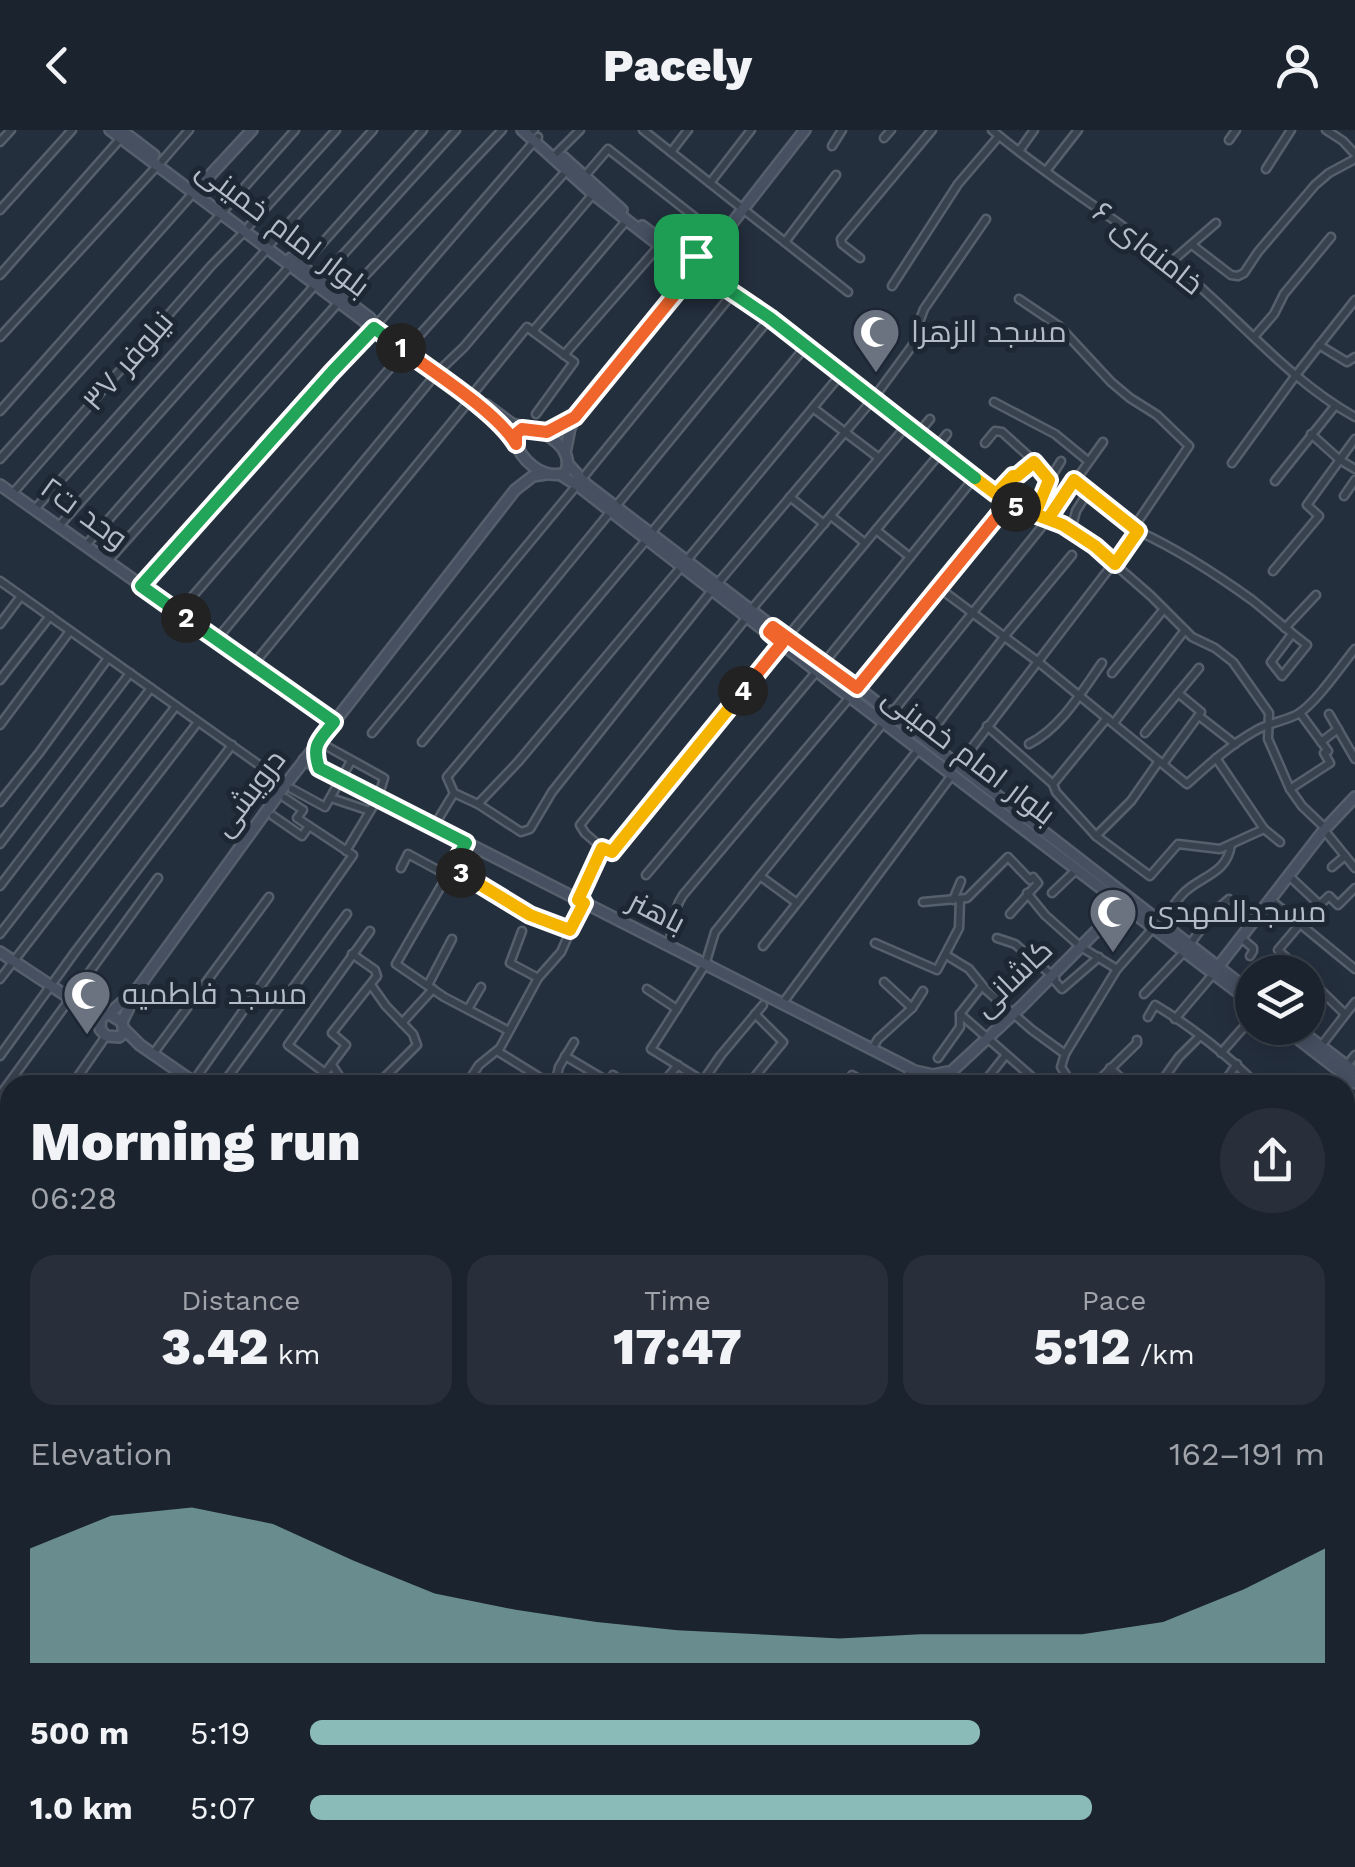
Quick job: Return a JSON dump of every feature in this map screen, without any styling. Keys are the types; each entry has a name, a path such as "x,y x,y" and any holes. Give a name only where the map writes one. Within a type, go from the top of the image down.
{"street":[{"path":"0,142 10,130"},
{"path":"0,210 72,130"},
{"name":"بلوار امام خمینی","path":"110,130 123,133 471,397 508,431 520,454 546,474"},
{"path":"0,338 189,130"},
{"path":"0,411 249,130"},
{"path":"0,459 295,130"},
{"name":"نیلوفر ۳۷","path":"12,493 336,130"},
{"path":"35,509 373,130"},
{"path":"58,526 423,130"},
{"path":"86,546 456,130"},
{"path":"108,562 342,300 502,130"},
{"path":"556,155 580,130"},
{"path":"643,130 848,292"},
{"path":"671,152 688,130"},
{"path":"710,183 751,130"},
{"path":"704,259 805,130"},
{"path":"832,146 842,130"},
{"path":"884,138 891,130"},
{"path":"860,258 842,244 842,239 932,130"},
{"name":"خامنه‌ای ۶","path":"992,130 1171,262 1296,375 1355,417"},
{"path":"1019,151 1034,130"},
{"path":"1046,171 1078,130"},
{"path":"1229,140 1236,130"},
{"path":"1266,169 1291,130"},
{"path":"1192,245 1231,274 1238,276 1244,272 1315,186 1355,157 1342,140 1326,130"},
{"path":"0,274 123,133"},
{"path":"141,586 376,326 532,133 593,194 688,267"},
{"path":"892,286 958,184 999,136"},
{"path":"584,177 608,150 720,237"},
{"path":"565,453 575,417 688,267 696,256 707,264 700,277 688,267 630,218 584,177 569,167"},
{"path":"178,612 569,167"},
{"path":"785,242 836,175"},
{"path":"217,640 438,372 464,347 593,194"},
{"path":"806,346 447,777 454,793 522,832 530,830 552,792 715,586 873,399 915,342 924,310 986,219"},
{"path":"253,665 471,397 626,221"},
{"path":"1171,262 1216,223"},
{"path":"1254,336 1331,237"},
{"path":"564,355 658,246"},
{"path":"705,274 770,318 1008,503 1071,530 1115,564 1192,637 1232,662 1269,713 1268,739 1290,789 1355,868"},
{"path":"372,733 734,294"},
{"path":"782,1004 987,726 1115,564 1189,446 1157,415 1110,382 1060,326 1019,300"},
{"path":"1232,463 1355,300"},
{"path":"422,742 770,318"},
{"path":"530,329 574,362 536,414"},
{"path":"1319,345 1347,362 1355,357"},
{"path":"478,804 518,762 841,374"},
{"name":"بلوار امام خمینی","path":"471,397 512,424 542,432"},
{"path":"994,402 1055,434 1088,461"},
{"path":"1275,481 1335,406"},
{"path":"814,408 879,458"},
{"path":"542,432 554,430 575,417"},
{"path":"918,434 930,420"},
{"path":"906,425 580,824 602,848 612,852 876,530 946,434"},
{"path":"520,454 516,434 527,428"},
{"path":"985,443 999,431 1049,480"},
{"path":"515,490 533,476 565,473 569,465 556,441 542,432"},
{"path":"1311,434 1355,469"},
{"path":"1273,571 1319,516 1307,505 1355,438"},
{"path":"694,1075 651,1049 706,965 716,932 1048,519 1103,442"},
{"path":"1035,514 1061,461"},
{"path":"996,494 1034,462"},
{"name":"بلوار امام خمینی","path":"569,465 579,482"},
{"name":"بلوار امام خمینی","path":"560,475 579,482 784,640 857,688 887,718"},
{"path":"515,490 520,478"},
{"path":"646,875 974,478"},
{"path":"1074,480 1136,529 1177,549 1256,603 1288,631 1307,646 1282,676 1271,662 1288,631 1316,595"},
{"path":"1344,496 1355,480"},
{"name":"وحد ت۲","path":"0,484 334,722"},
{"name":"درویشی","path":"138,988 304,760 515,490"},
{"path":"1071,530 1076,511 1088,492"},
{"path":"790,497 824,524"},
{"path":"857,688 1008,503"},
{"path":"831,516 865,543"},
{"path":"876,530 910,557"},
{"path":"763,946 1072,554"},
{"path":"0,581 232,746 325,806 351,760"},
{"path":"939,588 1080,694 1187,784 1235,744 1268,724 1300,713 1355,650"},
{"path":"0,624 21,596"},
{"path":"1112,673 1164,609"},
{"path":"0,680 50,616"},
{"path":"0,725 70,630"},
{"path":"1053,784 1185,630"},
{"path":"0,802 108,658"},
{"path":"1029,744 1042,736 1102,664"},
{"name":"بلوار امام خمینی","path":"821,667 850,697 922,744 1126,904"},
{"path":"1145,732 1198,668"},
{"path":"0,844 130,673"},
{"path":"0,886 151,688"},
{"path":"1096,836 1131,801 1201,712 1178,693"},
{"path":"668,946 678,902 850,697"},
{"path":"0,934 176,706"},
{"path":"1290,789 1330,763 1324,753 1328,751 1300,713"},
{"path":"1329,714 1354,754"},
{"path":"1198,716 1235,744"},
{"path":"0,979 198,722"},
{"path":"987,726 1053,784 1096,836 1150,876 1178,844 1220,849 1264,829"},
{"path":"1321,742 1338,729"},
{"path":"290,783 319,768 317,744 384,778 378,798 346,851"},
{"path":"0,1056 232,746"},
{"path":"1216,758 1264,829 1280,842"},
{"name":"باهنر","path":"304,760 921,1075"},
{"path":"434,826 454,793"},
{"name":"بلوار امام خمینی","path":"989,796 1076,870 1235,981"},
{"path":"201,1075 353,855 296,818 303,810 285,798"},
{"path":"330,798 370,810"},
{"path":"1175,1019 1220,971 1230,950 1324,829 1355,798"},
{"path":"272,816 302,836 309,826"},
{"path":"466,843 396,964 508,1031"},
{"path":"1064,1075 1061,1067 1066,1054 1117,969 1187,890 1219,868 1230,853 1231,844"},
{"path":"472,1075 497,1051 538,978 561,952 602,848"},
{"path":"401,868 408,854 450,871 530,915 570,930"},
{"path":"1332,868 1345,856"},
{"path":"923,902 966,898 1008,857 1038,884 1010,914"},
{"path":"1052,893 1076,870"},
{"path":"760,876 797,903"},
{"path":"1289,876 1320,905"},
{"path":"15,1075 158,878"},
{"path":"874,944 937,970 959,928 956,899 961,882"},
{"path":"1283,955 1278,950 1329,896 1338,905 1355,888"},
{"path":"1028,893 1083,948 1117,969"},
{"path":"153,1054 269,897"},
{"path":"1144,994 1229,899"},
{"path":"1270,900 1355,969"},
{"name":"کاشانی","path":"950,1075 1126,904"},
{"path":"229,1075 346,914"},
{"path":"352,954 377,976 332,1034 346,1045 325,1073 288,1044 352,954 370,931"},
{"path":"522,931 510,963 538,978"},
{"path":"997,938 1015,944 1062,989 1099,957"},
{"path":"1240,938 1253,948 1251,955"},
{"path":"402,1023 431,987 452,940"},
{"name":"بلوار امام خمینی","path":"1188,948 1202,952 1235,986"},
{"path":"1202,952 1230,950"},
{"path":"0,952 70,1000 124,1026 140,1045 182,1075"},
{"path":"946,955 969,969 1014,1016 1066,1054"},
{"path":"884,982 912,1008"},
{"path":"371,984 417,1045 387,1075"},
{"path":"938,1058 960,1027 960,1014 982,986"},
{"path":"468,1010 481,987"},
{"path":"104,1018 138,988"},
{"path":"80,1075 110,1037 122,1036 138,988"},
{"path":"647,989 677,1009"},
{"path":"872,1049 924,991"},
{"path":"1325,993 1351,1009 1321,1046 1351,1068 1355,1056"},
{"path":"712,1075 763,1005"},
{"path":"1148,1017 1155,1005 1247,1075"},
{"path":"754,1014 783,1042 756,1075"},
{"path":"960,1014 1029,1075"},
{"path":"104,1018 110,1037"},
{"path":"110,1037 140,1045"},
{"path":"1166,1075 1199,1037"},
{"path":"1221,1052 1235,1037"},
{"path":"1103,1075 1137,1040"},
{"path":"557,1075 574,1042"},
{"path":"1306,1045 1345,1075"},
{"path":"497,1051 537,1075"},
{"path":"565,1056 595,1075"},
{"path":"990,1075 1005,1056"},
{"path":"332,1064 339,1075"},
{"path":"1229,1075 1237,1064"},
{"path":"670,1075 678,1065"},
{"path":"1110,1068 1118,1075"},
{"path":"937,1075 958,1069"},
{"path":"913,1070 930,1075"},
{"path":"910,1075 913,1070"},
{"path":"913,1070 915,1075"}],"place":[{"name":"مسجد الزهرا","path":"876,374"},
{"name":"مسجدالمهدی","path":"1113,954"},
{"name":"مسجد فاطمیه","path":"87,1036"}],"route":[{"path":"696,256 706,261 705,274 770,318 996,494 1034,462 1049,480 1035,514 1048,519 1074,480 1138,531 1115,564 1063,525 1022,510 1008,503 857,688 773,627 769,632 782,643 612,852 602,848 578,900 584,903 570,930 530,915 452,867 466,843 319,768 316,746 334,722 141,586 374,328 485,412 508,431 516,444 516,434 522,429 547,432 575,417 690,276 686,264 696,256"}]}
